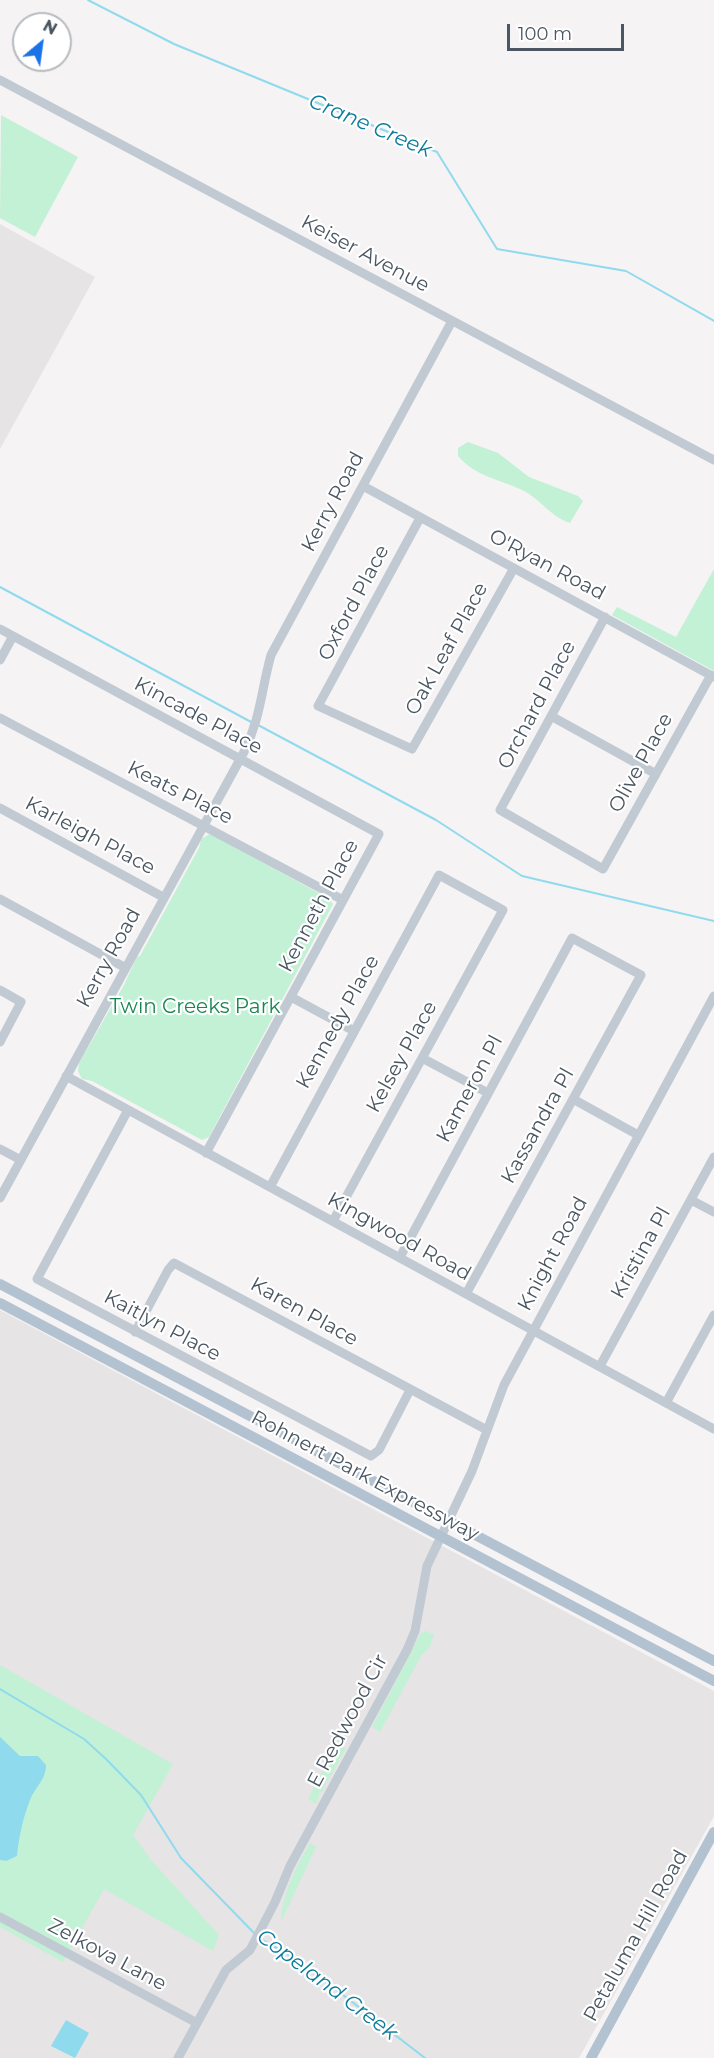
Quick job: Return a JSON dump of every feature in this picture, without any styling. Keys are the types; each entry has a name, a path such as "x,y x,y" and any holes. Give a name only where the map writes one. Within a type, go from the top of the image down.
{"main road":[{"name":"Rohnert Park Expressway","path":"0,1284 714,1661"},
{"name":"Rohnert Park Expressway","path":"0,1303 714,1682"},
{"name":"Petaluma Hill Road","path":"591,2058 714,1832"}],"street":[{"name":"Keiser Avenue","path":"0,80 714,460"},
{"name":"Kerry Road","path":"0,1198 252,736 262,706 264,679 271,655 452,321"},
{"name":"O'Ryan Road","path":"363,486 713,676"},
{"name":"Oxford Place","path":"412,748 318,706 420,518"},
{"name":"Oak Leaf Place","path":"412,748 514,568"},
{"name":"Orchard Place","path":"603,869 500,810 604,617"},
{"name":"Kincade Place","path":"0,629 379,834"},
{"path":"0,660 13,636"},
{"name":"Olive Place","path":"603,869 713,676"},
{"path":"551,716 656,774"},
{"name":"Keats Place","path":"0,718 343,900"},
{"name":"Karleigh Place","path":"0,808 163,897"},
{"name":"Kenneth Place","path":"206,1153 379,834"},
{"name":"Kelsey Place","path":"333,1221 503,910 439,875"},
{"name":"Kennedy Place","path":"270,1187 439,875"},
{"path":"0,899 124,967"},
{"name":"Kameron Pl","path":"400,1257 572,938 641,975"},
{"name":"Kassandra Pl","path":"466,1294 641,975"},
{"path":"0,990 21,1002 0,1042"},
{"name":"Knight Road","path":"440,1536 472,1472 495,1405 532,1330 714,996"},
{"path":"291,997 354,1031"},
{"path":"422,1058 488,1093"},
{"name":"Kingwood Road","path":"66,1076 714,1429"},
{"path":"573,1099 638,1135"},
{"name":"Kaitlyn Place","path":"128,1110 37,1279 370,1456 379,1450 410,1390"},
{"path":"0,1149 21,1160"},
{"name":"Kristina Pl","path":"600,1366 714,1157"},
{"path":"691,1200 714,1212"},
{"name":"Karen Place","path":"135,1332 174,1263 184,1266 487,1430"},
{"path":"666,1403 714,1315"},
{"name":"E Redwood Cir","path":"197,2023 226,1970 250,1950 290,1866 406,1650 417,1622 423,1581 440,1536"},
{"name":"Zelkova Lane","path":"0,1917 197,2023"},
{"path":"178,2058 197,2023"}],"shaded area":[{"path":"0,224 95,277 0,449"},
{"path":"0,1310 714,1691 714,1816 579,2058 0,2058"}],"green space":[{"path":"1,115 78,157 35,237 0,218"},
{"path":"468,442 498,453 529,477 578,496 583,501 570,523 557,517 524,491 480,473 465,463 458,456 458,448"},
{"path":"714,569 714,671 612,615 617,607 676,637"},
{"name":"Twin Creeks Park","path":"210,834 328,898 333,904 209,1137 202,1140 92,1081 82,1079 78,1071 79,1063 199,848 201,839"},
{"path":"426,1631 434,1635 429,1648 421,1656 380,1732 372,1727 421,1633"},
{"path":"0,1665 173,1764 133,1835 151,1860 219,1935 213,1951 104,1889 63,1962 0,1927"},
{"path":"337,1744 346,1748 338,1759 334,1771 331,1771 333,1773 322,1793 320,1792 316,1804 308,1799"},
{"path":"310,1843 316,1847 281,1922 287,1891"}],"water":[{"path":"0,1737 20,1756 38,1756 46,1765 44,1775 32,1795 25,1814 17,1856 6,1861 0,1860"},
{"path":"66,2020 89,2033 75,2058 51,2046"}],"waterway":[{"name":"Crane Creek","path":"88,0 174,44 437,152 497,249 626,271 714,321"},
{"path":"0,587 253,723"},
{"path":"258,725 436,820 522,876 714,921"},
{"name":"Copeland Creek","path":"0,1689 84,1739 106,1759 141,1795 181,1858 256,1935"},
{"name":"Copeland Creek","path":"260,1939 295,1958 425,2058"}]}
